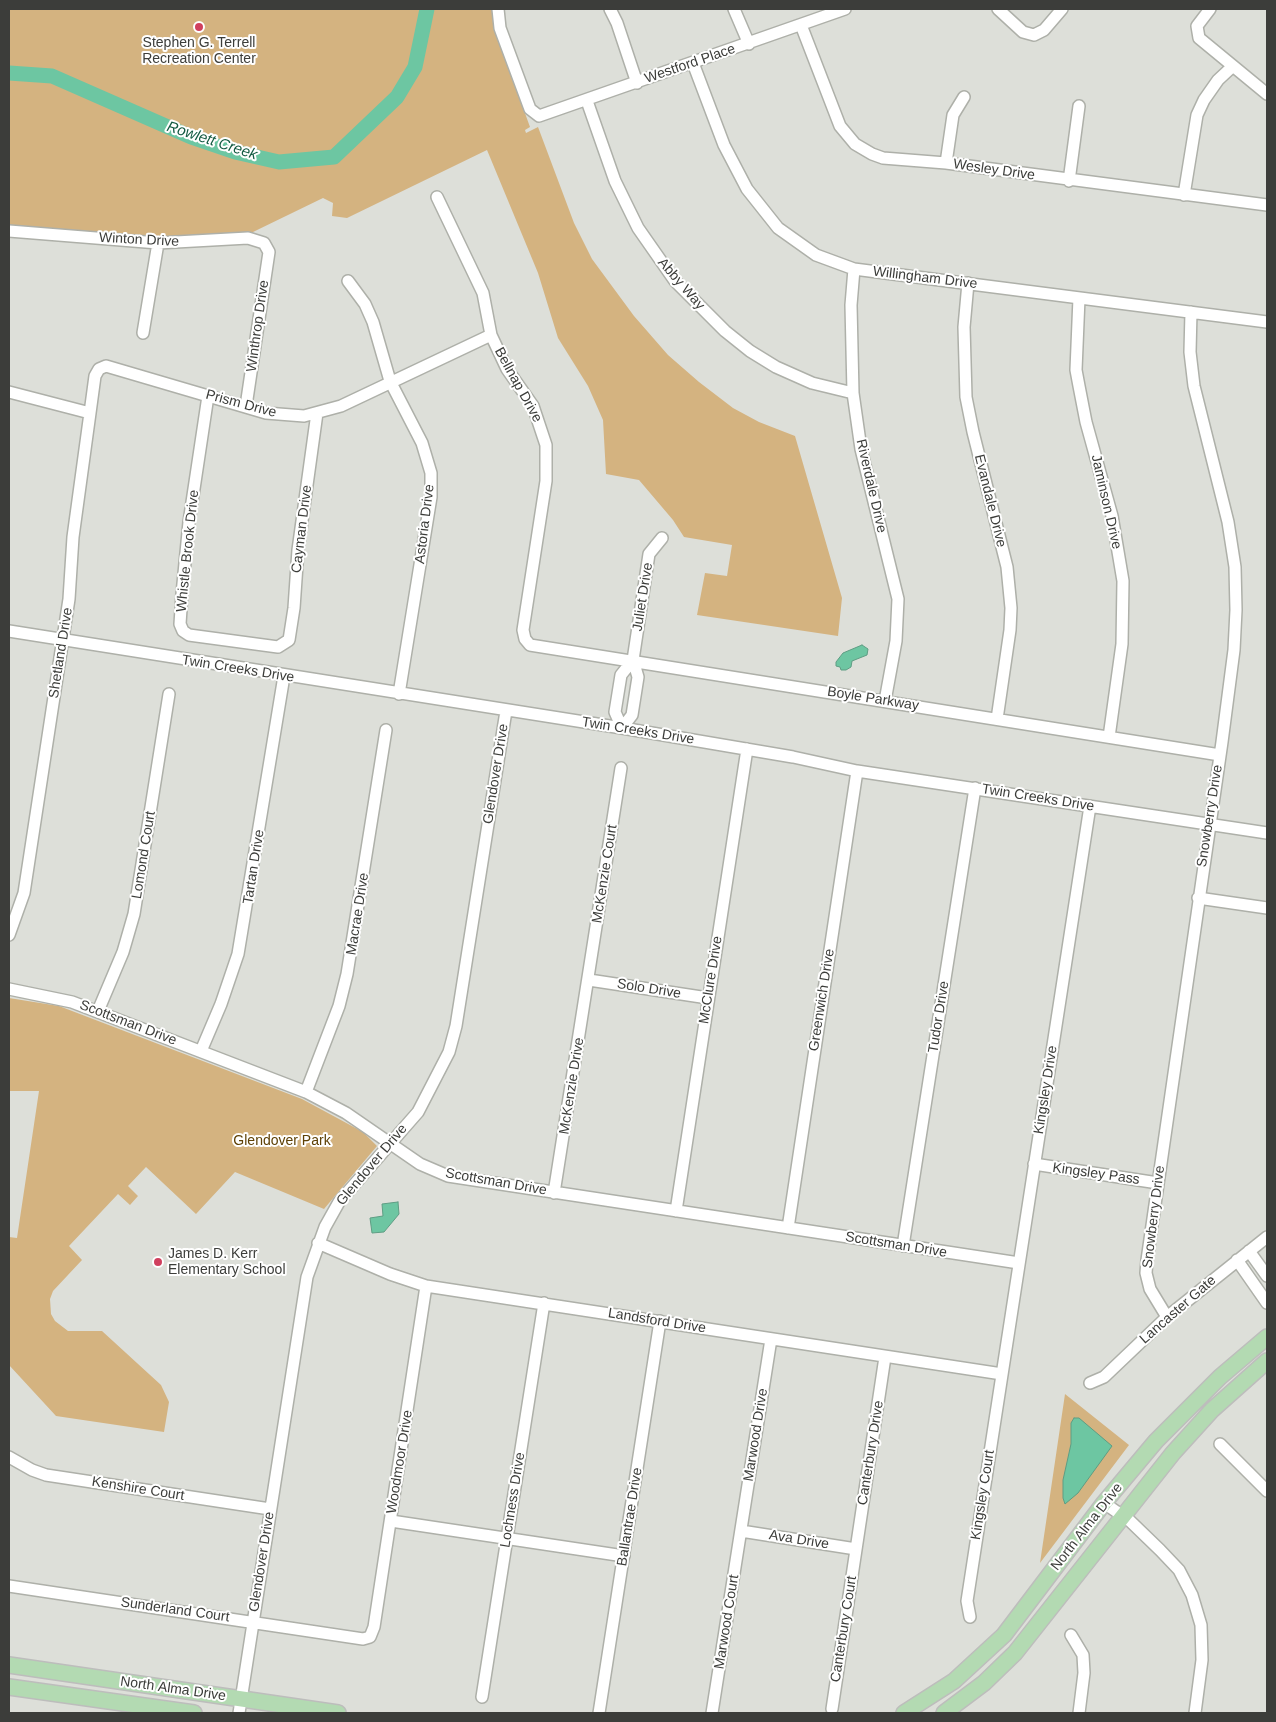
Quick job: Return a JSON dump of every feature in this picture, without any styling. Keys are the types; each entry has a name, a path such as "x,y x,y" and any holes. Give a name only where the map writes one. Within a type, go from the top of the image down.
{"main road":[{"name":"North Alma Drive","path":"904,1713 954,1681 1004,1635 1104,1503 1177,1419 1220,1377 1267,1337"},
{"name":"North Alma Drive","path":"944,1713 984,1683 1015,1653 1122,1516 1192,1431 1232,1391 1267,1361"},
{"name":"North Alma Drive","path":"9,1665 240,1706 338,1713"},
{"name":"North Alma Drive","path":"9,1687 194,1713"}],"street":[{"name":"Westford Place","path":"498,9 500,28 530,109 535,115 543,116 845,9"},
{"path":"610,9 617,23 637,83"},
{"path":"734,9 749,44"},
{"path":"998,9 1024,32 1034,35 1044,30 1062,9"},
{"path":"1210,9 1198,23 1197,34 1267,94"},
{"name":"Wesley Drive","path":"801,26 840,126 855,144 883,158 946,164 1267,205"},
{"name":"Willingham Drive","path":"693,63 724,145 747,189 762,210 797,243 816,255 854,269 1267,322"},
{"path":"1184,195 1197,115 1204,100 1218,80 1233,66"},
{"path":"946,164 953,115 964,97"},
{"name":"Abby Way","path":"587,101 615,181 638,228 675,281 725,331 750,351 776,367 812,383 853,393"},
{"path":"1069,181 1079,106"},
{"name":"Bellnap Drive","path":"437,197 483,293 491,335 507,368 533,406 546,446 546,481 523,630 526,642"},
{"name":"Winton Drive","path":"9,231 158,243 248,238 261,241 267,245"},
{"path":"143,333 158,243"},
{"name":"Winthrop Drive","path":"246,406 269,252 267,245"},
{"name":"Riverdale Drive","path":"854,269 851,314 853,393 863,457 898,599 896,642 885,701"},
{"name":"Astoria Drive","path":"348,281 365,304 373,322 390,381 422,442 429,463 432,486 399,694"},
{"name":"Evandale Drive","path":"968,283 964,327 966,397 1007,567 1011,608 1010,630 997,719"},
{"name":"Jaminson Drive","path":"1079,298 1076,361 1078,386 1112,516 1123,581 1122,644 1109,737"},
{"name":"Snowberry Drive","path":"1168,1317 1150,1289 1146,1273 1234,650 1235,567 1218,476 1194,386 1190,352 1191,312"},
{"name":"Prism Drive","path":"99,369 106,366 274,414 297,416 342,406 390,381 491,335"},
{"name":"Shetland Drive","path":"9,935 24,893 69,599 75,516 95,376 99,369"},
{"path":"9,392 90,413"},
{"name":"Whistle Brook Drive","path":"208,396 189,522 181,628 190,635 278,648 286,644"},
{"name":"Cayman Drive","path":"286,644 291,636 298,550 317,413"},
{"name":"Juliet Drive","path":"632,660 638,677 632,715 622,728 615,712 621,675 632,660 649,554 662,538"},
{"name":"Twin Creeks Drive","path":"9,631 622,728 747,749 857,771 1267,833"},
{"name":"Boyle Parkway","path":"526,642 536,646 1220,755"},
{"name":"Tartan Drive","path":"201,1051 221,1004 238,954 284,676"},
{"name":"Lomond Court","path":"98,1011 123,952 134,914 169,694"},
{"name":"Glendover Drive","path":"240,1706 306,1277 318,1243 339,1202 418,1112 449,1052 456,1026 506,711"},
{"name":"Macrae Drive","path":"306,1092 339,1006 347,974 386,730"},
{"name":"McClure Drive","path":"676,1211 747,749"},
{"name":"McKenzie Court","path":"589,980 622,768"},
{"name":"Greenwich Drive","path":"788,1228 857,771"},
{"name":"Tudor Drive","path":"903,1246 975,788"},
{"name":"Kingsley Drive","path":"1002,1374 1090,806"},
{"path":"1198,898 1267,908"},
{"name":"Solo Drive","path":"589,980 708,998"},
{"name":"McKenzie Drive","path":"554,1193 589,980"},
{"name":"Scottsman Drive","path":"9,989 60,998 98,1011 306,1092 346,1113 420,1164 448,1176 1019,1264"},
{"name":"Kingsley Pass","path":"1034,1164 1158,1183"},
{"name":"Lancaster Gate","path":"1090,1383 1104,1377 1168,1317 1236,1260 1267,1237"},
{"name":"Landsford Drive","path":"318,1243 390,1274 426,1286 544,1302 660,1322 1002,1374"},
{"path":"1249,1251 1267,1276"},
{"path":"1236,1260 1267,1303"},
{"name":"Woodmoor Drive","path":"370,1637 373,1633 391,1521 426,1286"},
{"name":"Lochness Drive","path":"482,1697 544,1302"},
{"name":"Ballantrae Drive","path":"599,1713 660,1322"},
{"name":"Marwood Drive","path":"741,1531 771,1339"},
{"name":"Canterbury Drive","path":"856,1549 886,1357"},
{"name":"Kingsley Court","path":"970,1617 967,1601 1002,1374"},
{"path":"1220,1444 1267,1491"},
{"name":"Kenshire Court","path":"9,1457 32,1470 46,1475 270,1509"},
{"path":"1104,1503 1122,1516 1160,1550 1179,1570 1192,1595 1201,1624 1202,1660 1195,1713"},
{"path":"391,1521 624,1556"},
{"name":"Ava Drive","path":"741,1531 856,1549"},
{"name":"Marwood Court","path":"712,1713 741,1531"},
{"name":"Canterbury Court","path":"832,1709 856,1549"},
{"name":"Sunderland Court","path":"9,1586 363,1639 370,1637"},
{"path":"1071,1635 1083,1655 1084,1673 1079,1713"}],"green space":[{"path":"9,9 494,9 496,33 530,127 525,130 526,133 538,127 574,223 592,259 634,316 668,355 733,408 759,422 795,436 842,598 838,636 697,615 705,573 727,576 732,545 684,537 673,520 639,480 606,474 603,420 588,386 558,338 538,273 487,150 347,218 332,216 333,203 323,198 253,232 157,237 9,225"},
{"name":"Glendover Park","path":"9,998 59,1006 302,1099 363,1132 377,1146 324,1209 235,1172 196,1214 146,1167 128,1186 138,1196 130,1205 118,1194 69,1246 82,1260 53,1291 50,1299 51,1314 55,1321 68,1331 102,1331 161,1385 169,1402 164,1432 56,1416 9,1365 9,1237 17,1238 39,1091 9,1091"},
{"path":"1065,1394 1129,1445 1040,1563"}],"shaded area":[{"path":"862,645 868,649 867,655 852,661 851,667 846,670 841,670 840,667 836,666 836,662 843,653"},
{"path":"398,1202 399,1214 384,1232 372,1233 370,1218 383,1216 382,1204"},
{"path":"1074,1418 1079,1418 1112,1446 1078,1493 1065,1504 1063,1480 1071,1444 1071,1423"}],"waterway":[{"name":"Rowlett Creek","path":"9,73 52,76 191,137 235,152 279,162 334,157 397,97 415,67 427,9"}],"place":[{"name":"Stephen G. Terrell Recreation Center","path":"199,27"},
{"name":"James D. Kerr Elementary School","path":"158,1262"}]}
